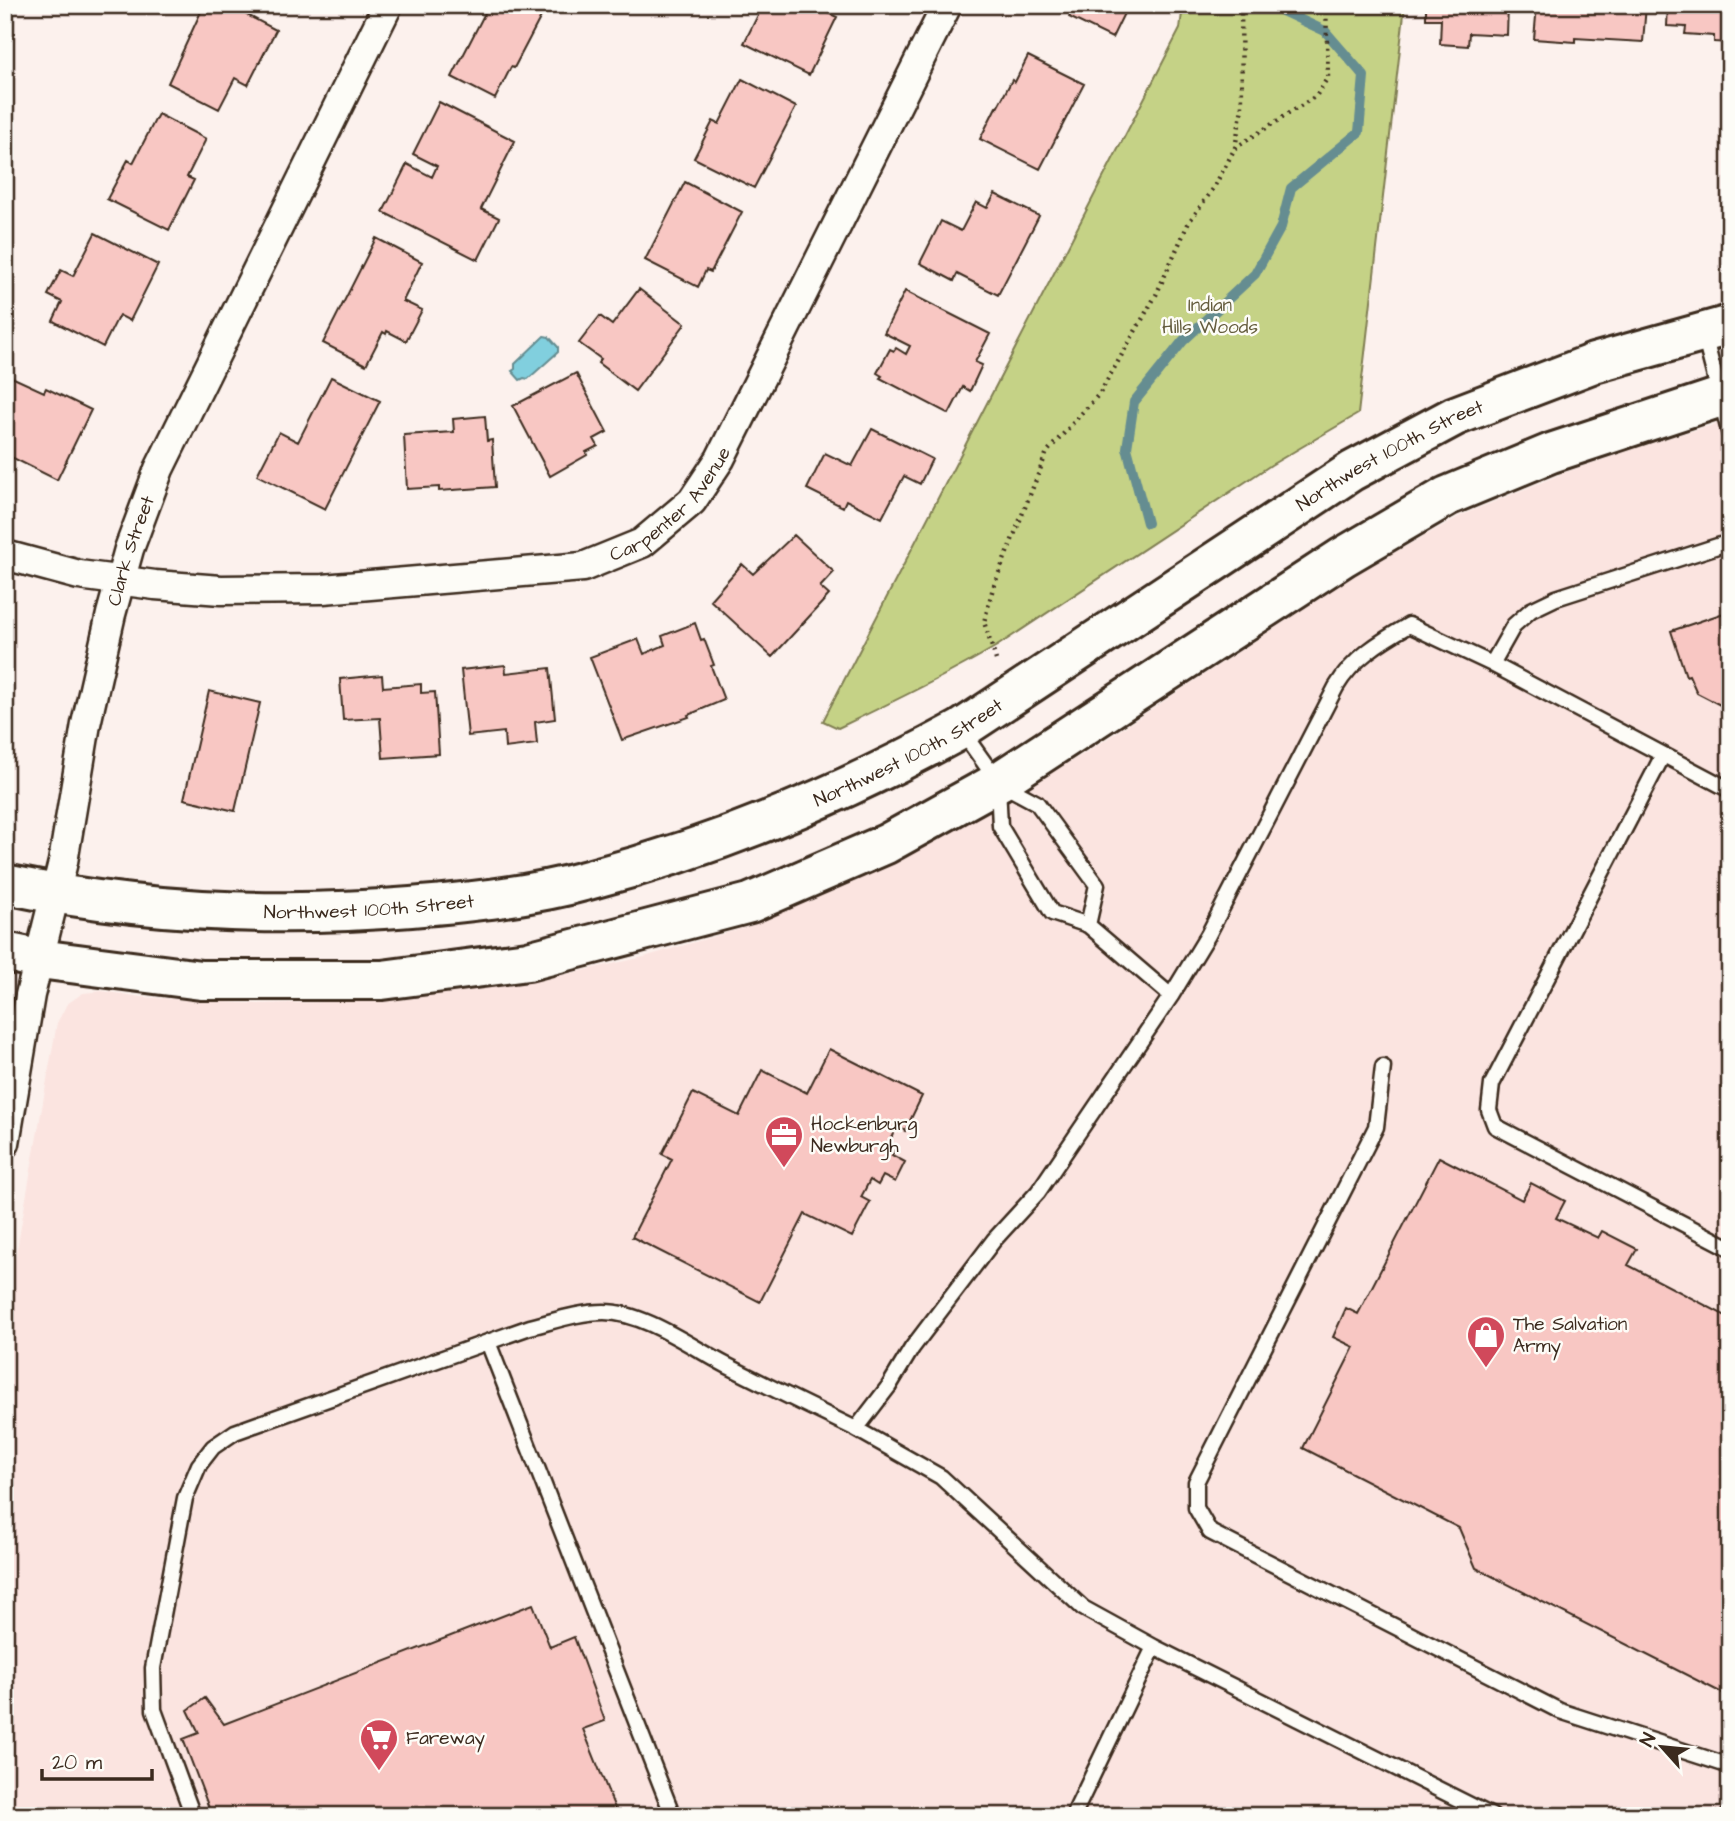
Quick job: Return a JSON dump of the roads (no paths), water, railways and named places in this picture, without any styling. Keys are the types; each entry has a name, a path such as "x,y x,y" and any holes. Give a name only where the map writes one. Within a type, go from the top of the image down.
{"main road":[{"name":"Northwest 100th Street","path":"5,884 120,903 241,913 362,911 473,902 586,881 701,846 822,798 960,730 1352,471 1455,416 1594,363 1716,328"},
{"path":"22,955 201,980 382,981 528,961 750,903 886,844 998,782 1343,558 1447,496 1551,453 1725,395"}],"street":[{"name":"Clark Street","path":"5,1143 30,995 22,955 55,894 63,862 86,724 129,549 159,469 388,5"},
{"name":"Carpenter Avenue","path":"5,555 79,575 221,590 350,587 583,567 642,543 692,502 720,459 947,5"}],"lane":[{"path":"1716,328 1730,435"},
{"path":"1492,664 1514,625 1544,603 1730,542"},
{"path":"856,1429 889,1386 912,1348 994,1240 1038,1192 1171,996 1208,935 1336,687 1365,653 1409,625 1492,664 1730,790"},
{"path":"960,730 998,782 1037,803 1097,885 1087,925"},
{"path":"1663,755 1492,1084 1489,1110 1495,1126 1730,1248"},
{"path":"998,782 1000,826 1052,913 1087,925 1171,996"},
{"path":"1382,1067 1376,1127 1196,1482 1196,1508 1210,1532 1560,1711 1730,1766"},
{"path":"193,1816 154,1710 153,1668 186,1498 198,1465 213,1447 235,1432 530,1327 603,1312 625,1315 651,1325 856,1429 941,1477 1083,1608 1154,1647 1492,1816"},
{"path":"488,1342 673,1816"},
{"path":"1073,1816 1154,1647"}],"water":[{"path":"544,336 549,337 558,347 558,352 528,379 520,380 512,371 515,364"}],"waterway":[{"path":"1147,523 1127,448 1134,402 1183,341 1255,274 1281,227 1291,188 1359,132 1364,76 1325,31 1282,11 1281,5"}],"place":[{"name":"Hockenburg Newburgh","path":"784,1169"},
{"name":"The Salvation Army","path":"1486,1369"},
{"name":"Fareway","path":"379,1772"}],"park label":[{"name":"Indian Hills Woods","path":"1210,316"}]}
